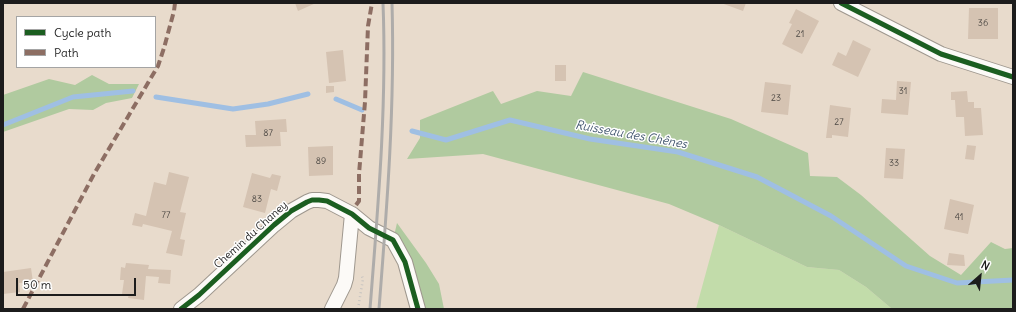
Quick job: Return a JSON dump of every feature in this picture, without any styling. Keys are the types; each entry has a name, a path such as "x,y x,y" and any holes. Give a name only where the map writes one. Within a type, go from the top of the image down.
{"street":[{"path":"841,3 864,9 941,54 1013,78"},
{"name":"Chemin du Chaney","path":"181,309 199,295 274,225 300,205 312,200 327,201 347,212 369,228 393,240 405,262 418,309"},
{"path":"332,309 346,278 347,212"}],"green space":[{"path":"583,72 731,119 808,153 810,176 837,177 861,195 930,256 961,275 991,242 1005,249 1013,248 1013,309 892,309 866,287 839,270 807,267 719,225 669,204 483,154 407,159 420,138 420,120 493,91 501,104 537,91 571,96"},
{"path":"92,75 109,84 139,84 132,98 106,103 93,110 69,109 3,132 3,95 49,79 75,85"},
{"path":"397,223 426,263 439,284 444,309 418,309 393,240"},
{"path":"719,225 807,267 839,270 866,287 892,309 696,309"}],"building":[{"path":"295,3 316,3 298,11"},
{"path":"721,3 746,3 743,11"},
{"path":"969,8 998,8 998,39 968,39"},
{"path":"796,9 819,21 802,54 782,44 792,24 789,23"},
{"path":"853,40 871,49 858,77 832,65 838,52 846,56"},
{"path":"343,50 346,81 329,83 326,52"},
{"path":"555,65 566,65 566,81 555,81"},
{"path":"897,81 911,82 908,115 881,113 882,99 896,100"},
{"path":"765,82 791,85 788,115 761,112"},
{"path":"326,86 334,86 334,92 326,93"},
{"path":"967,91 968,102 974,102 974,108 981,108 983,135 965,136 964,117 956,117 955,100 951,100 951,92"},
{"path":"830,105 851,108 848,137 832,135 832,138 826,138"},
{"path":"286,119 287,132 280,132 281,146 246,147 245,135 256,135 255,121"},
{"path":"967,145 976,146 974,160 965,159"},
{"path":"333,146 333,175 309,176 308,147"},
{"path":"886,148 905,149 903,179 884,178"},
{"path":"169,172 189,177 180,212 186,213 180,239 185,240 182,256 166,253 172,231 143,224 142,227 132,225 135,213 146,216 154,182 166,185"},
{"path":"252,173 270,178 272,174 281,176 277,191 271,189 265,213 243,207"},
{"path":"950,199 974,205 968,234 944,229"},
{"path":"949,253 964,255 965,266 947,265"},
{"path":"126,263 149,265 148,269 171,270 170,284 158,283 159,277 146,276 144,300 128,298 129,294 122,294 124,280 120,280 121,267 125,268"},
{"path":"31,268 33,282 19,283 20,292 3,294 3,272"}],"waterway":[{"name":"Ruisseau des Chênes","path":"3,125 73,97 133,91"},
{"name":"Ruisseau des Chênes","path":"156,97 233,109 268,104 308,94"},
{"name":"Ruisseau des Chênes","path":"336,99 362,110"},
{"name":"Ruisseau des Chênes","path":"412,131 446,140 510,120 590,139 678,152 757,177 831,216 906,266 957,283 1013,280"}],"railway":[{"path":"370,309 383,118 383,3"},
{"path":"379,309 391,118 393,41 392,3"}],"marked path":[{"path":"23,309 94,174 158,66 175,3"},
{"path":"356,205 359,201 359,174 365,102 368,26 372,3"}],"cycle path":[{"path":"841,3 941,54 1013,77"},
{"path":"181,309 199,295 274,225 291,211 312,200 327,201 352,214 369,228 393,240 405,262 418,309"}]}
